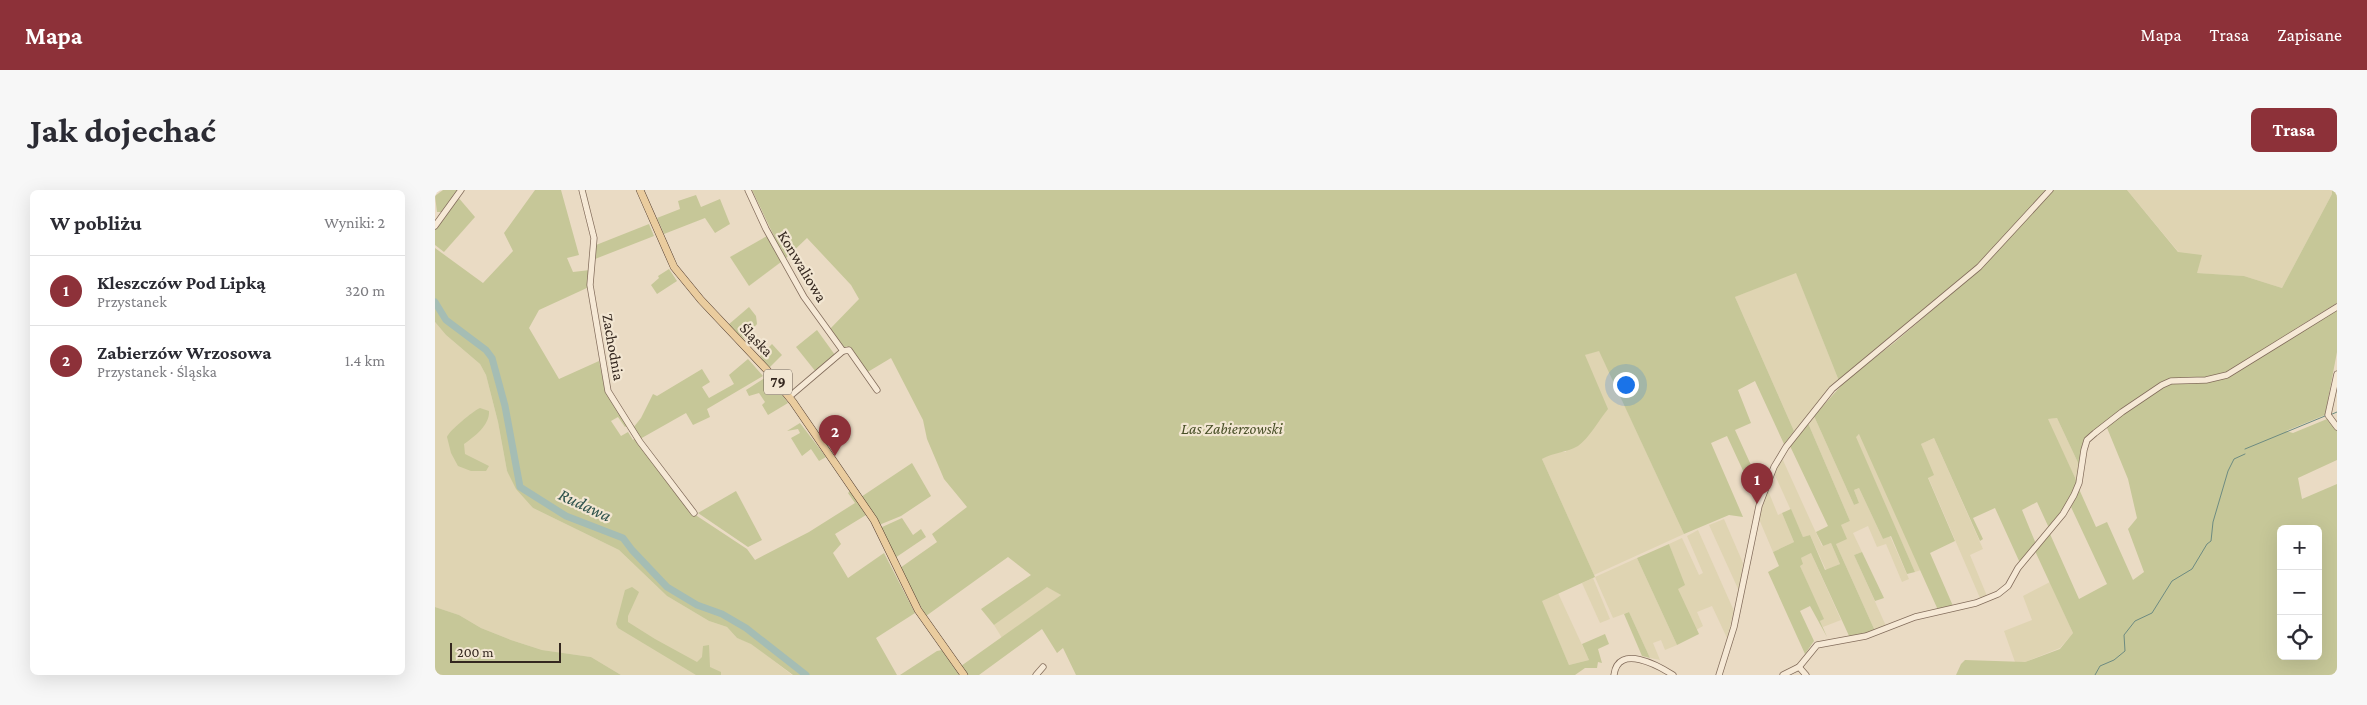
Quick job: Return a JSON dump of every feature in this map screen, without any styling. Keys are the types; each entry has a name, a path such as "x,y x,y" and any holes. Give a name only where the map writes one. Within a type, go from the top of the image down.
{"main road":[{"name":"Śląska","path":"640,190 666,253 683,280 767,370 789,397 874,520 918,610 963,675"}],"street":[{"path":"435,226 461,190"},
{"name":"Zachodnia","path":"582,190 594,238 591,285 608,391 640,442 694,513"},
{"name":"Konwaliowa","path":"748,190 766,230 803,297 843,351 849,350 877,390"},
{"path":"1719,675 1734,627 1759,506 1774,468 1786,447 1832,389 1979,267 2050,190"},
{"path":"1783,675 1799,666 1817,645 1866,636 1915,617 1976,603 1997,594 2008,586 2018,568 2063,514 2079,483 2087,440 2095,433 2162,385 2171,381 2202,381 2227,375 2337,307"},
{"path":"789,397 843,351"},
{"path":"2337,374 2327,415 2337,426"},
{"path":"1614,673 1622,662 1635,658 1649,662 1673,675"},
{"path":"1799,666 1806,675"},
{"path":"1036,675 1043,667"}],"shaded area":[{"path":"2127,190 2332,190 2332,194 2282,288 2244,276 2196,273"},
{"path":"1796,272 1839,381 1794,431 1735,297"},
{"path":"435,322 446,335 480,364 486,375 498,422 507,471 533,508 619,550 667,596 709,621 727,627 737,638 751,643 792,675 621,675 591,657 542,650 481,628 459,615 435,607"},
{"path":"1599,350 1684,534 1594,575 1542,459 1554,452 1566,452 1585,355"},
{"path":"1814,416 1854,505 1859,503 1854,490 1859,488 1883,539 1890,536 1909,579 1902,582 1886,544 1877,547 1868,526 1853,533 1862,552 1854,555 1886,626 1875,631 1836,544 1841,525 1850,521 1808,423"},
{"path":"2057,418 2080,467 2077,482 2047,419"},
{"path":"1860,434 1921,570 1915,572 1855,436"},
{"path":"1934,438 1983,549 1970,555 1987,596 1980,598 1928,477 1933,475 1921,444"},
{"path":"1782,458 1822,546 1831,543 1840,564 1826,570 1810,535 1803,537 1774,473"},
{"path":"1767,488 1778,515 1782,513 1794,542 1773,552 1759,519"},
{"path":"1724,519 1743,563 1739,591 1709,525"},
{"path":"1698,530 1734,611 1727,638 1712,606 1697,612 1703,626 1696,630 1677,589 1684,585 1669,544 1682,538 1699,575 1703,573 1687,536"},
{"path":"1811,553 1841,620 1823,627 1820,621 1823,619 1800,566 1801,558"},
{"path":"1637,558 1677,645 1665,650 1661,640 1653,643 1660,660 1650,658 1629,612 1613,618 1595,577"},
{"path":"1593,578 1610,619 1600,623 1582,583"},
{"path":"2050,582 2073,633 2060,648 2025,662 2015,662 2004,631 2032,620 2023,596"},
{"path":"1047,586 1061,595 1002,638 994,625"},
{"path":"1558,593 1589,660 1569,665 1541,600"}],"green space":[{"path":"443,190 459,190 442,212 437,212 435,196"},
{"path":"535,190 561,190 579,255 567,258 573,272 590,270 589,287 539,310 529,328 559,379 599,361 606,393 628,425 625,427 618,417 611,421 621,436 628,432 633,440 635,438 694,514 747,549 755,560 809,532 855,503 848,493 850,491 866,515 835,534 841,544 833,553 848,578 884,553 915,613 876,638 897,675 793,675 751,644 737,638 727,627 709,621 667,596 619,550 533,508 516,489 507,471 498,422 486,375 480,364 446,335 435,322 435,248 483,283 513,251 504,233"},
{"name":"Las Zabierzowski","path":"752,190 2047,190 1979,266 1839,381 1796,273 1735,297 1794,431 1784,444 1755,381 1738,390 1751,423 1735,430 1761,487 1758,503 1727,436 1711,443 1743,517 1729,515 1684,534 1599,351 1585,355 1608,409 1582,443 1569,450 1542,459 1595,577 1542,601 1569,665 1589,660 1582,644 1605,634 1609,644 1598,649 1602,663 1598,662 1597,668 1585,668 1575,675 1076,675 1063,648 1057,653 1042,629 979,675 968,675 961,666 1061,595 1047,587 994,625 981,609 1031,575 1008,557 926,616 900,568 937,542 932,534 967,507 944,479 927,439 923,420 891,358 866,373 847,346 842,350 829,330 859,299 851,285 807,238 785,259"},
{"path":"2053,190 2127,190 2178,252 2202,255 2197,273 2244,276 2282,288 2332,194 2332,190 2337,190 2337,303 2295,329 2295,332 2337,309 2337,352 2325,415 2286,431 2293,433 2327,419 2337,428 2337,460 2298,478 2302,499 2337,484 2337,675 1956,675 1965,660 2025,662 2060,649 2073,633 2035,551 2050,534 2079,599 2107,584 2071,507 2079,489 2096,527 2107,522 2133,580 2144,572 2128,529 2137,518 2128,479 2105,423 2087,441 2080,467 2057,418 2048,419 2077,482 2072,496 2049,528 2037,502 2022,510 2036,544 2020,563 1995,508 1973,518 1983,539 1980,541 1934,438 1921,444 1934,475 1928,478 1955,541 1930,553 1953,606 1938,610 1859,434 1856,437 1915,572 1907,574 1891,536 1883,539 1859,488 1854,490 1859,503 1854,505 1814,416 1848,378 1894,343 1981,268"},
{"path":"696,195 701,207 720,199 730,224 715,233 705,218 664,234 657,218 680,209 678,201"},
{"path":"457,196 475,217 444,252 435,245 435,228"},
{"path":"649,224 654,236 595,259 596,245"},
{"path":"767,236 781,262 749,286 730,257"},
{"path":"669,269 677,281 657,294 651,285 659,278 658,276"},
{"path":"749,307 756,316 757,324 744,339 728,325"},
{"path":"817,330 835,355 816,372 796,347"},
{"path":"772,344 782,355 769,368 760,356"},
{"path":"748,359 763,376 707,409 710,417 693,425 686,413 640,439 633,428 641,418 653,394 657,396 702,369 710,382 702,387 709,398 734,384 729,375"},
{"path":"768,376 788,403 768,415 762,405 765,402 759,393 749,396 746,390"},
{"path":"480,408 489,411 489,416 481,430 464,444 465,454 489,466 486,471 471,471 458,466 451,453 447,437 462,421"},
{"path":"800,423 826,457 819,461 811,449 802,456 791,438 800,433 798,429 787,431"},
{"path":"1808,423 1850,521 1841,525 1847,539 1836,544 1875,631 1850,638 1811,553 1801,558 1803,564 1800,566 1824,619 1820,621 1827,637 1810,606 1800,611 1814,641 1805,654 1768,572 1779,566 1773,552 1794,542 1782,513 1791,509 1803,537 1810,535 1825,570 1840,564 1831,543 1823,546 1816,532 1828,526 1790,446"},
{"path":"912,463 931,496 901,516 879,525 861,497"},
{"path":"736,491 762,540 748,547 698,513"},
{"path":"902,518 913,535 921,529 926,537 895,558 880,528"},
{"path":"1669,544 1685,585 1678,589 1699,634 1677,645 1637,558"},
{"path":"1862,552 1884,598 1875,601 1854,555"},
{"path":"632,587 639,592 628,616 628,622 697,662 702,657 703,646 709,645 710,667 721,672 721,675 696,675 618,628 616,624 625,590"},
{"path":"435,607 459,615 481,628 542,650 591,657 621,675 435,675"},
{"path":"1629,612 1650,658 1642,656 1624,614"},
{"path":"942,650 959,675 900,675 937,651"}],"waterway":[{"name":"Rudawa","path":"435,302 446,320 486,350 492,358 505,406 520,487 566,516 623,538 667,587 697,605 722,614 746,628 806,675"},
{"path":"2330,415 2337,412"},
{"path":"2245,449 2325,416"},
{"path":"2095,675 2100,666 2114,660 2125,651 2124,635 2135,621 2152,613 2172,581 2192,569 2207,544 2211,541 2213,522 2228,471 2234,459 2245,454"}],"place":[{"name":"Zabierzów Wrzosowa","path":"835,456"},
{"name":"Kleszczów Pod Lipką","path":"1757,504"}]}
